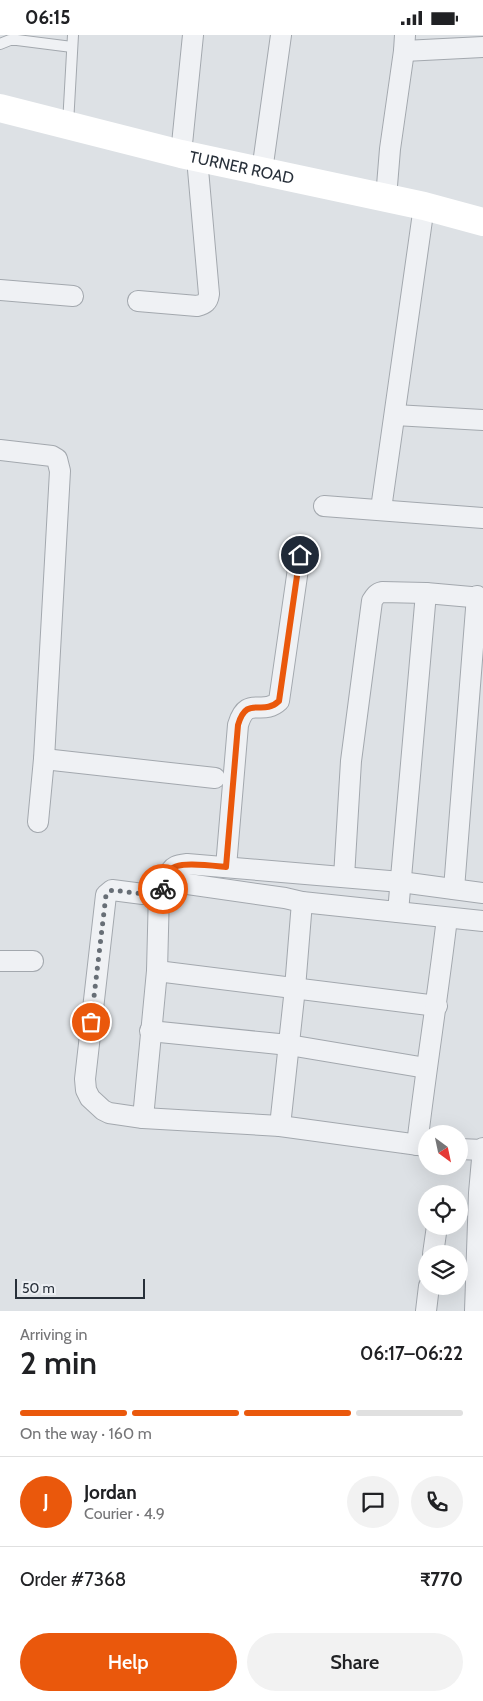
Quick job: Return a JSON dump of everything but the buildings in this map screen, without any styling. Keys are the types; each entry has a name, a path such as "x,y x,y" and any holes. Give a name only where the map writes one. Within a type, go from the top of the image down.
{"main road":[{"name":"TURNER ROAD","path":"0,108 189,156 424,206 483,223"}],"street":[{"path":"138,301 197,306 203,305 208,300 209,293 189,156 193,35"},
{"path":"262,171 281,35"},
{"path":"386,198 390,149 404,43 483,47"},
{"path":"381,509 424,206"},
{"path":"0,290 73,296"},
{"path":"395,415 483,419"},
{"path":"0,450 52,456 57,459 59,466 44,759 38,822"},
{"path":"324,506 483,518"},
{"path":"226,867 238,725 244,711 249,708 267,707 279,701 300,555"},
{"path":"344,877 351,761 372,601 382,591 480,597 454,889"},
{"path":"398,912 426,593"},
{"path":"44,759 215,778"},
{"path":"142,1118 166,887 174,866 186,864 287,872 401,882 483,893"},
{"path":"280,1126 295,988 293,900 287,872"},
{"path":"418,1146 280,1126 142,1118 103,1111 90,1098 86,1090 85,1079 106,895 112,890 144,894 166,887 483,921"},
{"path":"422,1125 426,1067 437,1006 447,918"},
{"path":"0,961 33,961"},
{"path":"157,971 437,1006"},
{"path":"150,1031 289,1045 426,1067"},
{"path":"468,1149 483,1149 479,1193 475,1311"},
{"path":"426,1311 428,1295"}],"lane":[{"path":"68,125 73,35"},
{"path":"0,44 10,39 72,47"}],"way so far":[{"path":"91,1022 106,895 112,890 144,894 163,889"}],"route":[{"path":"163,889 174,883 170,875 174,866 186,864 226,867 238,725 240,717 249,708 267,707 279,701 300,555"}]}
